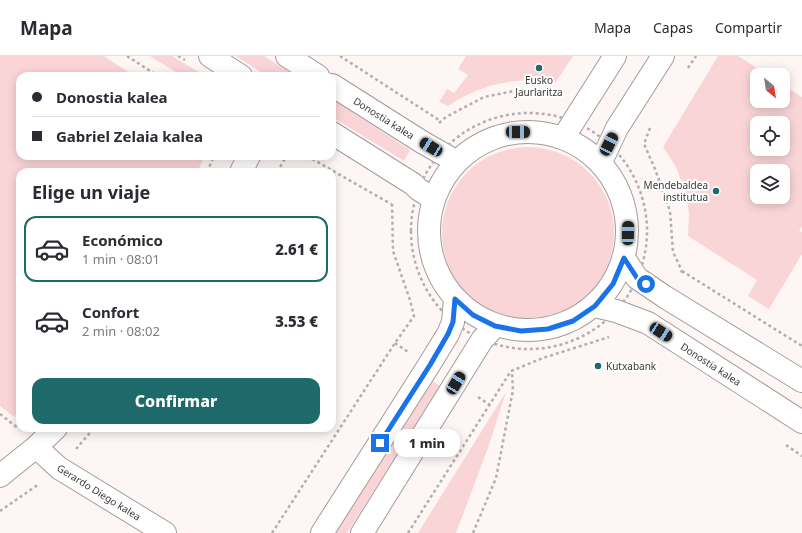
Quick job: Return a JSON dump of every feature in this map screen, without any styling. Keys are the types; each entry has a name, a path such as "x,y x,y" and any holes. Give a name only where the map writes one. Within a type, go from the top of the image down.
{"street":[{"path":"210,56 235,72"},
{"path":"287,56 310,72"},
{"path":"569,130 615,56"},
{"path":"489,333 548,329 573,321 595,306 613,284 624,258 628,242 628,224 625,207 617,186 611,176 605,153 617,128 663,56"},
{"name":"Donostia kalea","path":"336,87 449,157"},
{"path":"569,130 583,148 605,153"},
{"path":"426,194 444,179 449,157 475,148 495,137 518,132 541,133 569,130"},
{"path":"336,136 413,184 426,194 430,252 439,277 455,299 473,315 489,333"},
{"path":"624,258 637,278 665,297 802,381"},
{"path":"322,533 430,365 448,334 453,322 455,299"},
{"name":"Donostia kalea","path":"595,306 616,311 648,323 802,422"},
{"path":"362,533 489,333"},
{"path":"0,476 36,447 52,432"},
{"name":"Gerardo Diego kalea","path":"36,447 59,468 164,533"}],"path":[{"path":"127,56 152,72"},
{"path":"340,56 442,121"},
{"path":"687,69 696,56"},
{"path":"537,113 558,116 569,130 605,153 628,167 641,194 647,223 645,254 637,278 616,311 598,327 577,339 554,347 530,349 506,347 489,333 453,322 430,297 416,267 410,235 414,206 426,194 449,157 456,138 475,126 494,118 516,114 537,113"},
{"path":"653,123 649,129 644,144 655,169 670,211 673,252 682,271 802,346"},
{"path":"315,160 329,168"},
{"path":"336,172 391,204"},
{"path":"665,297 682,271"},
{"path":"408,533 512,371 543,358 609,337"},
{"path":"272,533 395,343"},
{"path":"473,533 496,478 513,390 512,371"},
{"path":"0,414 16,426"}],"shaded area":[{"path":"0,56 104,56 128,72 16,72 16,160 203,160 199,168 16,168 16,415 14,417 0,406"},
{"path":"150,56 172,56 198,72 176,72"},
{"path":"236,56 264,56 289,72 261,72"},
{"path":"466,56 573,56 555,83 530,80 508,82 487,87 467,95 448,106 439,102 447,89 454,93 468,75 458,69"},
{"name":"Mendebaldea institutua","path":"718,56 738,56 757,68 750,68 750,108 790,108 790,89 802,97 802,226 799,231 802,232 802,254 769,309 748,296 757,280 688,236 689,213 685,190 675,165 663,147"},
{"path":"336,102 410,150 404,161 336,119"},
{"path":"520,147 536,147 561,153 569,157 583,166 595,178 608,200 614,225 614,241 608,266 595,288 583,300 561,313 536,319 520,319 495,313 487,309 473,300 461,288 448,266 442,241 442,225 448,200 452,192 461,178 473,166 495,153"},
{"path":"430,379 440,386 347,533 333,533"},
{"path":"506,392 488,448 456,533 418,533"}],"place":[{"name":"Eusko Jaurlaritza","path":"539,68"},
{"name":"Mendebaldea institutua","path":"716,191"},
{"name":"Kutxabank","path":"598,366"}],"route":[{"path":"380,443 448,334 453,322 455,299 473,315 495,326 521,331 548,329 573,321 595,306 613,284 624,258 637,278 646,284"}]}
